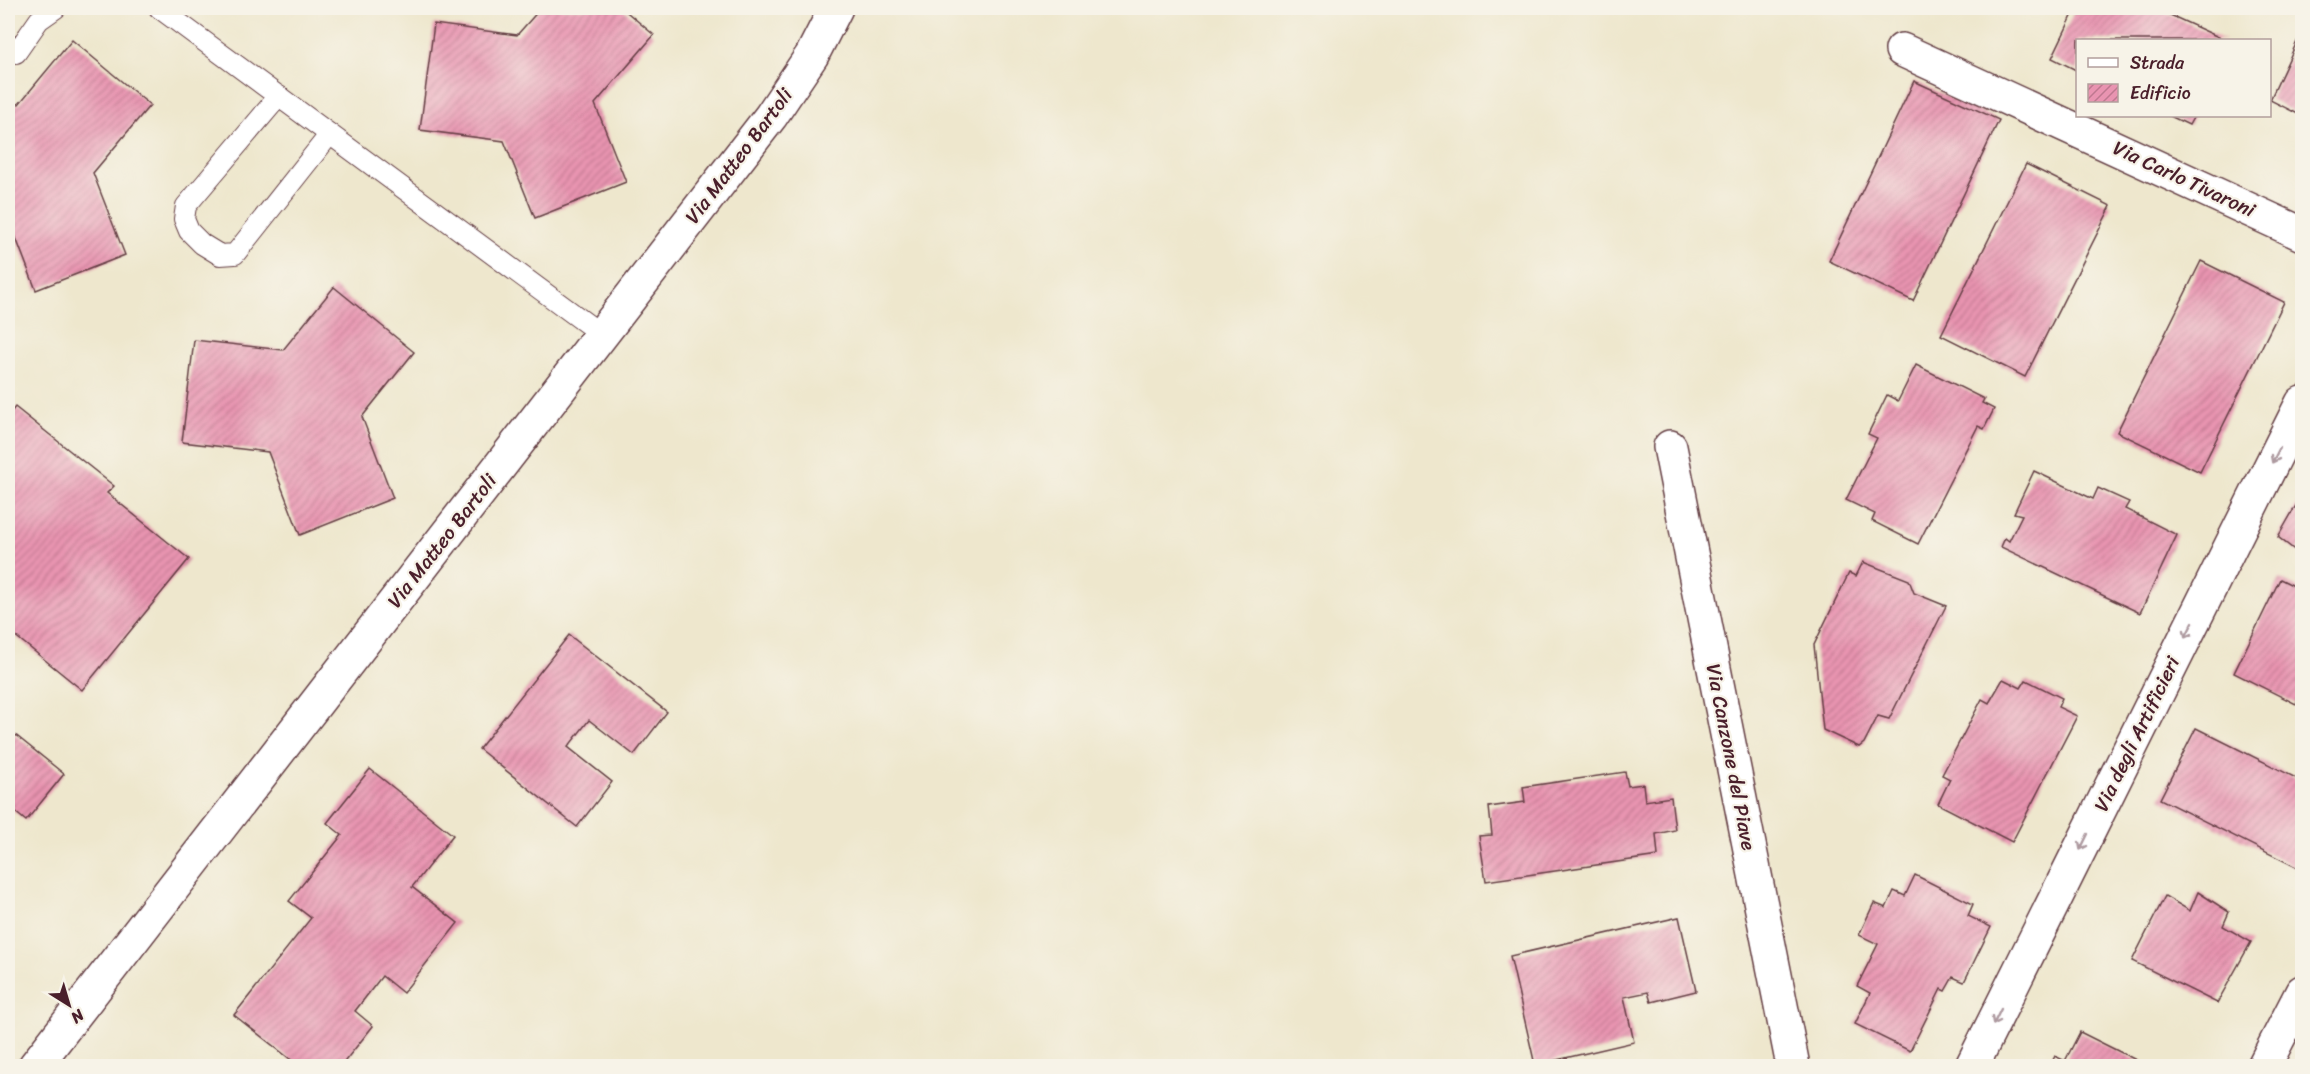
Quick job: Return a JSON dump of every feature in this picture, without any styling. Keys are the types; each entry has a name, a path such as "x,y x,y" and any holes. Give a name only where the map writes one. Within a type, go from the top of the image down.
{"street":[{"name":"Via Matteo Bartoli","path":"35,1066 787,93 812,55 836,8"},
{"name":"Via Carlo Tivaroni","path":"1902,50 2302,234"},
{"name":"Via degli Artificieri","path":"1972,1066 2302,403"},
{"name":"Via Canzone del Piave","path":"1670,447 1793,1066"},
{"path":"2264,1066 2302,992"}],"lane":[{"path":"16,53 39,20 56,8"},
{"path":"159,8 602,335"},
{"path":"279,96 186,206 184,219 189,231 202,244 220,255 235,254 330,134"}],"building":[{"path":"541,8 622,8 654,35 595,104 626,182 535,218 504,141 420,130 434,24 517,35"},
{"path":"2076,8 2155,8 2223,39 2076,39 2076,70 2052,58"},
{"path":"2302,31 2302,116 2271,100"},
{"path":"72,40 150,105 93,173 125,255 36,290 8,217 8,103 19,104"},
{"path":"1914,81 1999,120 1913,301 1829,261"},
{"path":"2172,117 2193,117 2189,125"},
{"path":"2026,164 2111,206 2025,377 1941,335"},
{"path":"2201,261 2284,302 2200,472 2117,432"},
{"path":"334,287 414,352 362,417 393,498 300,535 268,452 182,442 194,340 283,350"},
{"path":"1916,365 1984,399 1982,403 1994,409 1984,429 1978,426 1918,544 1872,521 1875,514 1846,500 1877,438 1868,434 1887,395 1898,401"},
{"path":"15,407 114,486 107,493 189,559 82,690 8,630 8,416"},
{"path":"2034,471 2093,499 2098,488 2129,502 2125,509 2177,535 2140,613 2001,547 2005,538 2009,541 2022,515 2014,513"},
{"path":"2302,495 2302,545 2297,552 2278,537"},
{"path":"1863,562 1909,580 1914,593 1946,606 1889,719 1878,716 1864,743 1859,747 1823,730 1814,645 1849,573 1856,576"},
{"path":"2280,579 2302,590 2302,691 2296,704 2234,673"},
{"path":"569,635 667,712 634,755 589,720 568,747 612,782 577,827 479,749"},
{"path":"2003,679 2021,688 2026,680 2062,698 2058,707 2077,716 2012,842 1938,804 1950,779 1942,775 1982,699 1989,703"},
{"path":"2196,728 2302,781 2302,870 2160,799"},
{"path":"8,729 64,774 26,821 8,806"},
{"path":"370,769 453,835 412,887 458,923 403,993 382,976 355,1011 373,1026 341,1066 299,1066 234,1015 311,918 289,901 342,835 327,823"},
{"path":"1625,772 1628,786 1643,784 1645,801 1671,797 1675,830 1656,834 1658,856 1486,881 1479,836 1492,835 1489,807 1525,802 1523,787"},
{"path":"1915,875 1973,904 1968,916 1991,927 1964,982 1953,977 1945,991 1941,989 1910,1051 1855,1024 1870,993 1857,986 1878,944 1859,935 1874,903 1886,908 1894,891 1905,896"},
{"path":"2198,892 2229,912 2223,926 2251,942 2217,1003 2132,961 2165,896 2190,911"},
{"path":"1679,917 1696,991 1651,1002 1648,992 1624,997 1634,1042 1535,1065 1510,956"},
{"path":"2080,1032 2148,1066 2050,1066 2055,1056 2065,1061"}]}
